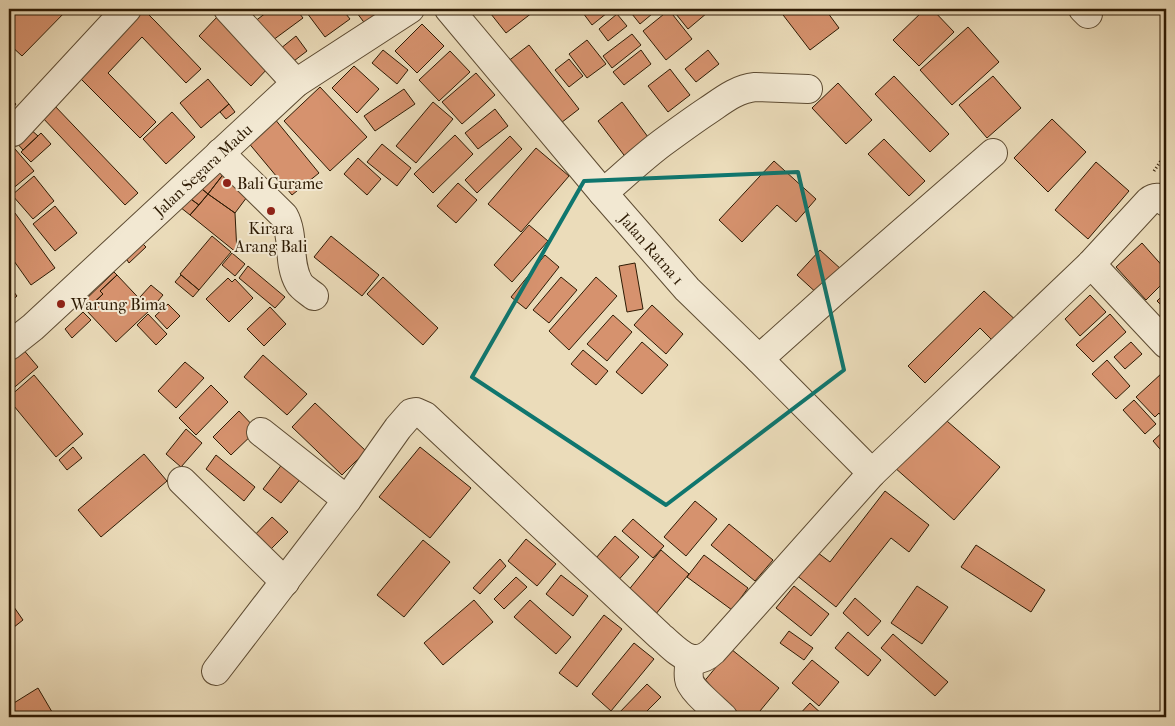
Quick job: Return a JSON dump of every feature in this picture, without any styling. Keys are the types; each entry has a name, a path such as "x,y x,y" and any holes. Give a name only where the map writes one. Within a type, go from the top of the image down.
{"street":[{"path":"14,132 126,9"},
{"path":"228,9 296,83"},
{"name":"Jalan Segara Madu","path":"9,346 33,327 296,83 410,9"},
{"name":"Jalan Ratna 1","path":"449,9 603,193 687,289 872,473"},
{"path":"603,193 661,144 708,110 737,92 755,87 808,89"},
{"path":"759,359 993,153"},
{"path":"220,154 284,216 289,231 294,271 299,283 314,296"},
{"path":"216,671 347,500 408,415 413,412 425,416 660,636 683,654 700,660 713,651 872,473 1091,264 1152,199 1158,197 1166,202"},
{"path":"1091,264 1166,344"},
{"path":"261,432 347,500"},
{"path":"182,481 285,582"},
{"path":"690,658 690,684 723,717"}],"highlighted area":[{"path":"798,172 844,370 666,505 472,377 584,181"}],"building":[{"path":"17,9 68,9 22,56 9,44 9,17"},
{"path":"141,9 201,69 186,83 142,37 108,73 156,122 140,138 78,76"},
{"path":"271,9 296,9 303,18 269,43 254,22"},
{"path":"304,9 342,9 350,19 325,37"},
{"path":"354,9 381,9 383,12 366,25"},
{"path":"487,9 537,9 506,33"},
{"path":"580,9 612,9 592,25"},
{"path":"628,9 648,9 652,14 640,24"},
{"path":"672,9 704,9 707,13 688,29"},
{"path":"783,9 825,9 839,28 810,50 780,11"},
{"path":"925,9 932,9 954,32 919,66 893,40"},
{"path":"669,10 692,39 666,60 643,31"},
{"path":"617,14 627,26 608,41 599,29"},
{"path":"218,16 270,66 251,86 199,36"},
{"path":"422,24 444,46 417,73 395,51"},
{"path":"968,27 999,62 952,105 920,70"},
{"path":"632,34 641,45 612,68 603,56"},
{"path":"296,36 307,51 286,67 275,53"},
{"path":"587,40 606,64 587,78 569,54"},
{"path":"529,45 579,109 557,126 507,62"},
{"path":"383,50 408,70 397,84 372,63"},
{"path":"641,50 651,64 624,85 613,72"},
{"path":"708,50 719,64 696,82 685,69"},
{"path":"450,51 470,72 439,101 419,80"},
{"path":"569,59 583,76 569,87 555,70"},
{"path":"354,66 379,89 357,113 332,88"},
{"path":"670,69 690,95 668,112 648,86"},
{"path":"476,73 495,95 462,124 442,102"},
{"path":"894,76 949,134 930,152 875,94"},
{"path":"993,76 1021,108 987,138 959,105"},
{"path":"208,79 229,104 201,128 180,103"},
{"path":"838,83 872,120 846,144 812,108"},
{"path":"320,87 367,137 330,171 284,121"},
{"path":"404,89 415,104 375,131 364,116"},
{"path":"9,99 16,104 9,113"},
{"path":"433,102 453,119 416,163 396,146"},
{"path":"622,102 651,141 627,159 598,121"},
{"path":"53,104 138,193 125,205 41,116"},
{"path":"229,104 235,112 226,119 220,112"},
{"path":"495,109 508,126 478,149 465,133"},
{"path":"172,112 195,137 166,164 143,139"},
{"path":"274,118 319,173 292,195 247,141"},
{"path":"1052,119 1086,152 1048,192 1014,158"},
{"path":"29,128 38,136 23,150 15,141"},
{"path":"41,133 51,144 31,162 21,152"},
{"path":"455,135 473,154 433,193 414,174"},
{"path":"510,136 522,149 477,193 465,180"},
{"path":"884,139 925,181 909,196 868,154"},
{"path":"382,144 411,168 397,186 367,162"},
{"path":"536,148 569,176 521,232 488,204"},
{"path":"15,149 34,171 11,190 9,187 9,154"},
{"path":"358,158 381,179 367,195 344,174"},
{"path":"774,161 816,199 796,222 777,205 742,242 719,220"},
{"path":"1096,162 1129,191 1088,239 1055,210"},
{"path":"215,164 225,172 208,194 198,186"},
{"name":"Bali Gurame","path":"225,172 250,193 235,213 208,194"},
{"path":"34,176 54,201 33,219 12,195"},
{"path":"194,182 208,194 199,205 188,197"},
{"path":"458,183 477,200 456,223 437,206"},
{"path":"208,194 235,213 237,253 190,215"},
{"path":"188,197 199,205 190,215 180,207"},
{"path":"55,206 77,233 55,251 33,224"},
{"path":"15,213 55,268 31,285 9,254 9,218"},
{"path":"529,225 548,241 512,282 494,265"},
{"path":"212,236 231,252 199,290 180,274"},
{"path":"331,236 379,275 362,296 314,257"},
{"path":"141,242 146,247 129,263 125,257"},
{"path":"1142,243 1166,270 1166,280 1146,300 1116,267"},
{"path":"820,250 842,270 820,296 797,275"},
{"path":"232,253 245,264 235,276 222,265"},
{"path":"545,255 559,267 526,309 511,297"},
{"path":"635,263 643,309 627,312 619,266"},
{"path":"248,266 285,297 275,308 239,278"},
{"path":"114,272 117,275 100,291 103,294 86,310 81,304"},
{"path":"117,275 150,310 116,342 86,310 103,294 100,291"},
{"path":"181,275 199,290 193,297 175,282"},
{"path":"383,277 438,328 423,345 367,294"},
{"path":"561,277 577,290 549,323 533,310"},
{"path":"596,277 617,296 569,350 549,331"},
{"path":"228,278 232,282 235,279 253,298 229,322 206,299"},
{"path":"151,285 163,295 152,308 140,297"},
{"path":"9,286 17,296 9,303"},
{"path":"984,291 1019,323 998,346 980,328 925,383 908,366"},
{"path":"1166,292 1166,310 1157,301"},
{"path":"1090,295 1106,312 1080,336 1065,319"},
{"path":"168,304 180,316 167,329 155,316"},
{"path":"652,305 683,334 666,354 634,325"},
{"path":"270,307 286,324 264,346 247,329"},
{"path":"83,312 91,320 72,338 65,329"},
{"path":"148,314 167,334 156,345 137,325"},
{"path":"1110,314 1126,332 1093,362 1076,345"},
{"path":"613,315 632,332 607,361 587,344"},
{"path":"642,342 668,365 642,394 616,372"},
{"path":"1131,342 1142,354 1125,369 1114,357"},
{"path":"22,348 38,367 9,392 9,359"},
{"path":"583,350 608,371 596,385 571,364"},
{"path":"263,355 307,394 287,415 244,377"},
{"path":"1107,360 1130,386 1116,399 1092,374"},
{"path":"185,362 204,378 176,408 158,391"},
{"path":"1162,373 1166,377 1166,413 1162,417 1159,413 1155,417 1136,397"},
{"path":"34,375 83,434 56,457 9,400 9,397"},
{"path":"211,385 228,402 196,435 179,418"},
{"path":"1134,400 1156,424 1145,434 1123,410"},
{"path":"315,403 366,451 342,475 292,427"},
{"path":"239,411 257,430 231,455 213,437"},
{"path":"940,415 1000,467 954,520 894,467"},
{"path":"186,429 202,443 181,467 166,454"},
{"path":"1166,429 1166,456 1153,441"},
{"path":"73,447 82,458 67,470 59,460"},
{"path":"420,447 471,488 430,538 379,497"},
{"path":"144,454 167,481 101,537 78,510"},
{"path":"216,455 255,487 244,501 206,469"},
{"path":"283,463 302,477 281,503 263,489"},
{"path":"885,491 929,525 909,552 891,538 836,607 790,570 809,546 830,562"},
{"path":"695,501 717,519 686,556 664,537"},
{"path":"272,517 288,532 265,555 250,540"},
{"path":"633,519 664,546 653,558 622,531"},
{"path":"729,524 773,560 755,581 711,545"},
{"path":"615,536 639,557 614,585 590,565"},
{"path":"526,539 556,564 537,586 508,561"},
{"path":"423,540 450,562 404,617 377,595"},
{"path":"976,545 1045,590 1031,612 961,567"},
{"path":"661,550 689,574 655,615 627,592"},
{"path":"704,555 748,588 732,610 687,577"},
{"path":"500,559 506,566 480,594 473,588"},
{"path":"561,575 588,596 573,616 546,594"},
{"path":"516,577 527,587 504,609 494,599"},
{"path":"794,586 829,614 811,636 776,608"},
{"path":"917,586 948,607 922,644 891,623"},
{"path":"855,598 881,621 868,636 843,613"},
{"path":"9,600 23,620 9,631"},
{"path":"474,600 493,622 443,665 424,643"},
{"path":"530,600 571,637 556,654 514,617"},
{"path":"604,615 622,629 577,687 559,673"},
{"path":"789,631 813,648 804,660 780,643"},
{"path":"848,632 881,660 868,676 835,648"},
{"path":"893,634 948,682 935,696 881,648"},
{"path":"634,643 654,659 611,711 592,694"},
{"path":"731,649 779,688 755,717 744,717 702,684"},
{"path":"812,660 839,682 819,706 792,683"},
{"path":"647,684 661,697 641,717 620,717 617,715"},
{"path":"38,688 55,717 11,717 9,706"},
{"path":"810,703 825,717 797,717"},
{"path":"765,711 772,717 759,717"}],"place":[{"name":"Bali Gurame","path":"227,183"},
{"name":"Kirara Arang Bali","path":"271,211"},
{"name":"Warung Bima","path":"61,304"}]}
